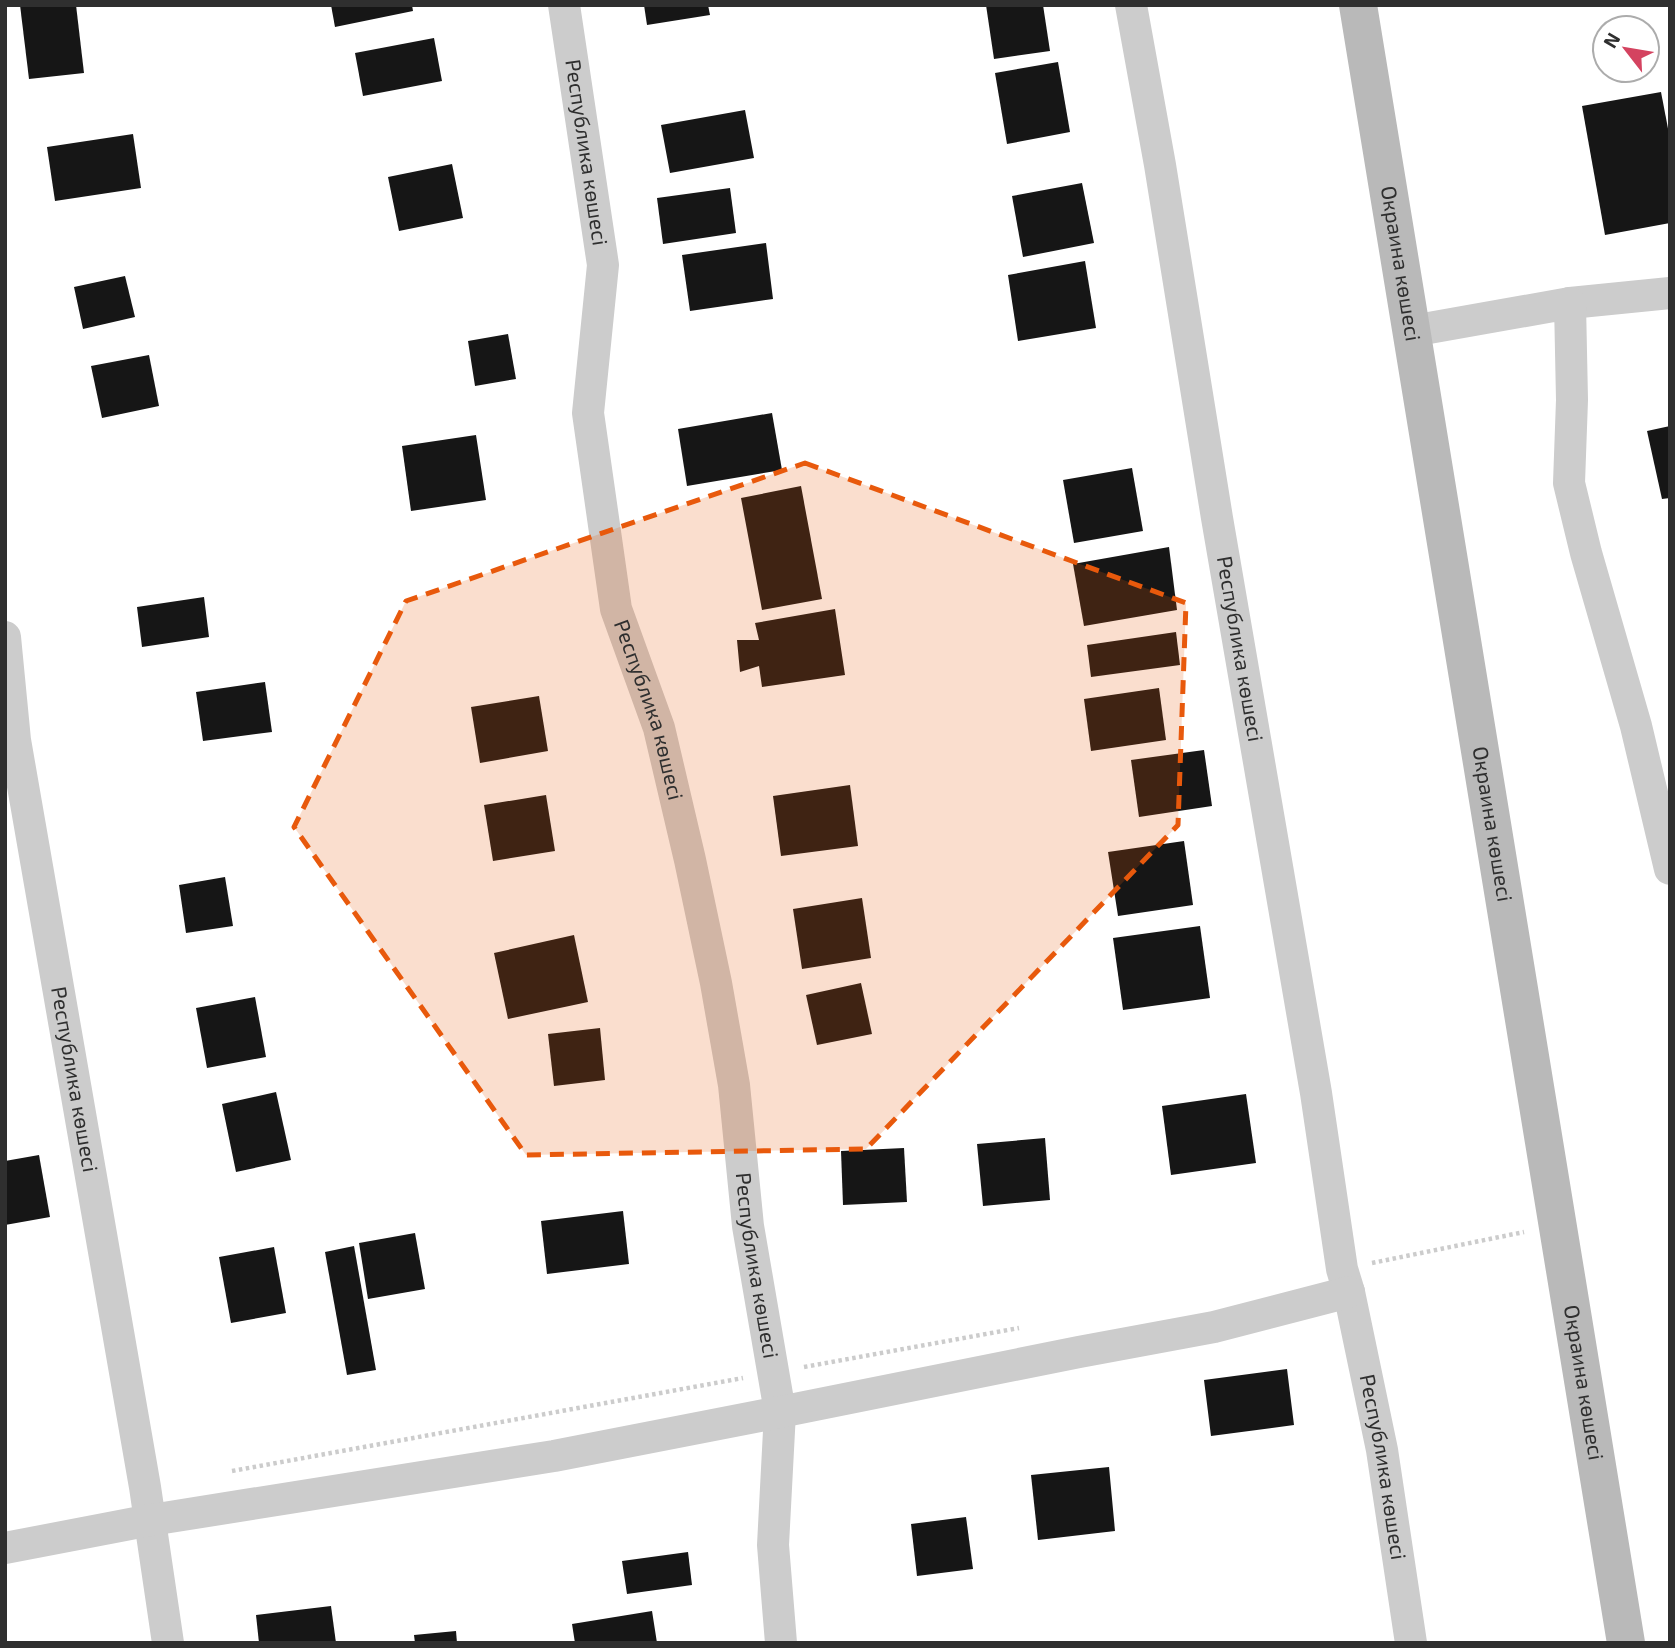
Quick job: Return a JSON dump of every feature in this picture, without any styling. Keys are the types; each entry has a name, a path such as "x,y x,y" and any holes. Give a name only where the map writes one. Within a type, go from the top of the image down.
{"main road":[{"name":"Окраина көшесі","path":"1358,5 1626,1643"}],"street":[{"name":"Республика көшесі","path":"564,5 603,265 588,414 616,610 659,728 690,860 734,1085 748,1226 780,1412 773,1545 781,1643"},
{"name":"Республика көшесі","path":"1131,5 1346,1280 1382,1450 1411,1643"},
{"path":"1412,331 1570,303 1670,293"},
{"path":"1570,303 1572,400 1569,483 1586,554 1636,726 1670,869"},
{"name":"Республика көшесі","path":"5,637 15,740 150,1520 168,1643"},
{"path":"5,1548 150,1520 554,1456 1214,1327 1346,1280"}],"path":[{"path":"1346,1280 1530,1231"},
{"path":"227,1472 1030,1326"}],"highlighted area":[{"path":"805,463 1186,603 1178,825 866,1149 526,1155 294,827 406,601"}],"building":[{"path":"20,5 76,5 84,73 29,79"},
{"path":"331,5 412,5 413,11 335,27"},
{"path":"644,5 708,5 710,15 647,25"},
{"path":"986,5 1043,5 1050,51 994,59"},
{"path":"434,38 442,81 363,96 355,53"},
{"path":"1058,62 1070,132 1007,144 995,73"},
{"path":"1661,92 1670,139 1670,223 1605,235 1582,106"},
{"path":"745,110 754,158 670,173 661,125"},
{"path":"133,134 141,188 55,201 47,147"},
{"path":"452,164 463,218 399,231 388,177"},
{"path":"1082,183 1094,243 1023,257 1012,196"},
{"path":"730,188 736,233 663,244 657,198"},
{"path":"766,243 773,299 690,311 682,255"},
{"path":"1085,261 1096,328 1018,341 1008,275"},
{"path":"125,276 135,317 83,329 74,287"},
{"path":"508,334 516,379 475,386 468,341"},
{"path":"149,355 159,406 102,418 91,366"},
{"path":"772,413 782,470 687,486 678,429"},
{"path":"1670,426 1670,498 1662,499 1647,431"},
{"path":"476,435 486,500 411,511 402,446"},
{"path":"1132,468 1143,531 1074,543 1063,480"},
{"path":"801,486 822,599 762,610 741,498"},
{"path":"1169,547 1177,610 1084,626 1073,564"},
{"path":"204,597 209,637 142,647 137,607"},
{"path":"835,609 845,675 762,687 759,666 740,672 737,640 759,640 755,623"},
{"path":"1176,632 1180,665 1091,677 1087,645"},
{"path":"265,682 272,732 203,741 196,692"},
{"path":"1159,688 1166,740 1091,751 1084,699"},
{"path":"539,696 548,751 480,763 471,707"},
{"path":"1204,750 1212,806 1139,817 1131,760"},
{"path":"850,785 858,846 781,856 773,796"},
{"path":"546,795 555,851 493,861 484,805"},
{"path":"1184,841 1193,905 1118,916 1108,852"},
{"path":"225,877 233,926 186,933 179,885"},
{"path":"862,898 871,958 802,969 793,909"},
{"path":"1200,926 1210,998 1123,1010 1113,938"},
{"path":"574,935 588,1002 508,1019 494,953"},
{"path":"861,983 872,1034 817,1045 806,995"},
{"path":"255,997 266,1057 207,1068 196,1008"},
{"path":"600,1028 605,1080 554,1086 548,1034"},
{"path":"276,1092 291,1160 236,1172 222,1104"},
{"path":"1246,1094 1256,1163 1171,1175 1162,1106"},
{"path":"1045,1138 1050,1200 983,1206 977,1144"},
{"path":"904,1148 907,1202 843,1205 841,1151"},
{"path":"39,1155 50,1217 5,1225 5,1161"},
{"path":"623,1211 629,1264 547,1274 541,1221"},
{"path":"415,1233 425,1289 368,1299 359,1243"},
{"path":"354,1246 376,1370 347,1375 325,1252"},
{"path":"274,1247 286,1313 231,1323 219,1257"},
{"path":"1287,1369 1294,1425 1211,1436 1204,1380"},
{"path":"1109,1467 1115,1531 1038,1540 1031,1475"},
{"path":"966,1517 973,1569 917,1576 911,1524"},
{"path":"688,1552 692,1585 627,1594 622,1561"},
{"path":"331,1606 336,1643 259,1643 256,1615"},
{"path":"652,1611 657,1643 575,1643 572,1624"},
{"path":"456,1631 457,1643 415,1643 414,1635"}]}
